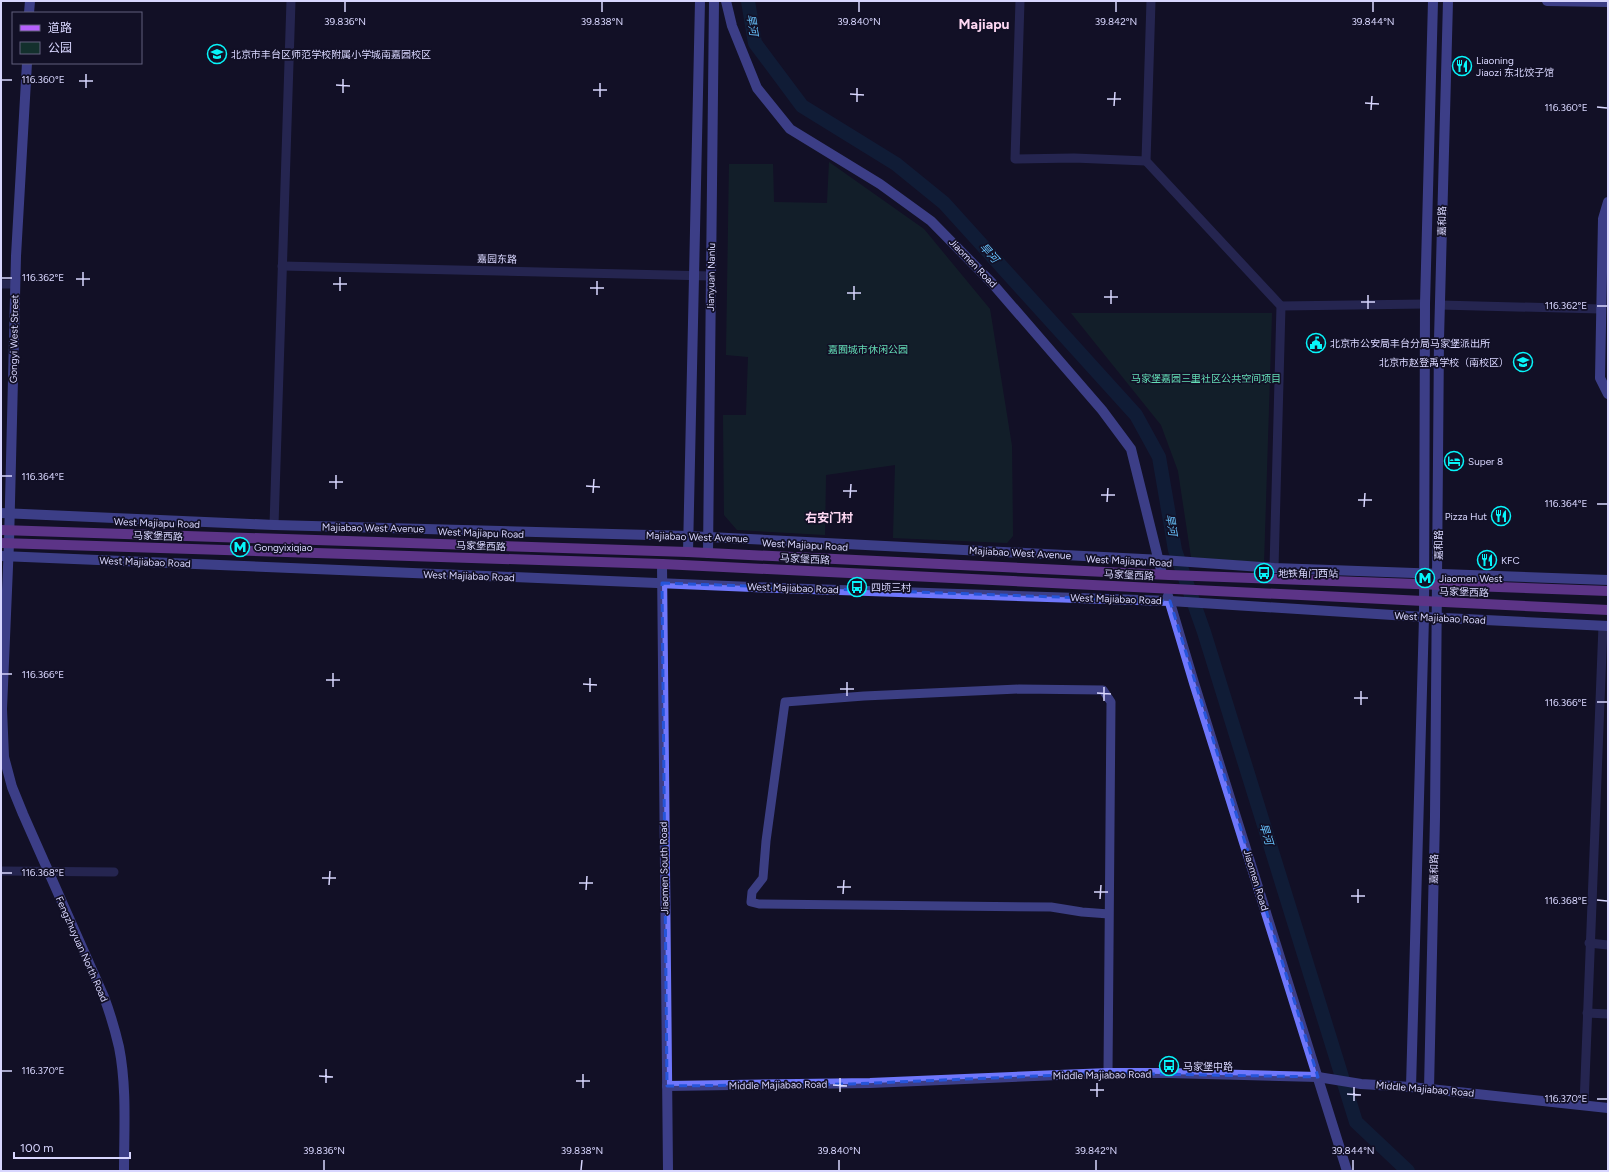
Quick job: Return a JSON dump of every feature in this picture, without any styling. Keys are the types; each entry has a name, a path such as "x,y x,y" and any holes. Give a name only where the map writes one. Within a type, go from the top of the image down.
{"main road":[{"name":"West Majiapu Road","path":"5,530 688,552 1203,576 1608,591"},
{"name":"马家堡西路","path":"5,543 662,564 1205,590 1438,603 1608,610"}],"street":[{"path":"29,12 30,1"},
{"path":"274,525 291,1"},
{"name":"Jianyuan Nanlu","path":"688,552 700,1"},
{"name":"Jianyuan Nanlu","path":"708,553 714,1"},
{"name":"Jiaomen Road","path":"726,1 732,26 757,88 790,129 880,184 931,221 992,283 1102,410 1131,449 1165,574"},
{"path":"1020,1 1015,159 1074,158 1146,161 1281,306 1274,568"},
{"path":"1146,161 1151,1"},
{"name":"嘉和路","path":"1411,1087 1424,617 1425,304 1434,1"},
{"name":"嘉和路","path":"1429,1089 1435,817 1440,305 1448,1"},
{"path":"1547,1 1608,2"},
{"name":"Gongyi West Street","path":"5,543 15,284 26,64"},
{"path":"1608,202 1602,218 1600,378 1608,394"},
{"name":"嘉园东路","path":"282,266 694,274 711,276"},
{"path":"1,284 15,284"},
{"path":"1281,306 1425,304"},
{"path":"1440,305 1601,309"},
{"name":"Majiabao West Avenue","path":"5,513 274,525 688,536 1200,562 1274,568 1424,572 1608,580"},
{"name":"Fengzhuyuan North Road","path":"5,543 2,709 4,757 12,787 104,996 113,1023 119,1048 122,1078 124,1171"},
{"name":"West Majiabao Road","path":"5,557 1207,603 1437,618 1605,626"},
{"name":"Jiaomen South Road","path":"662,564 668,1171"},
{"name":"Jiaomen Road","path":"1169,589 1174,602 1199,698 1321,1077 1347,1171"},
{"path":"1584,1105 1605,626"},
{"path":"1108,1073 1110,914 1111,702 1103,690 1011,689 864,696 785,702 766,841 764,878 752,892 751,902 759,904 1051,907 1082,912 1110,914"},
{"path":"1,871 48,870 114,872"},
{"path":"1590,943 1608,945"},
{"path":"1587,1013 1608,1014"},
{"name":"Middle Majiabao Road","path":"667,1086 870,1084 1108,1073 1321,1077 1361,1084 1411,1087 1608,1108"}],"highlighted area":[{"path":"662,583 1170,601 1318,1077 1108,1073 850,1084 667,1086"}],"green space":[{"name":"嘉囿城市休闲公园","path":"829,162 924,229 990,309 1012,446 1013,536 1007,543 893,538 895,465 826,475 825,535 737,530 724,515 723,415 746,415 748,357 726,355 729,164 773,164 774,202 827,203"},
{"name":"马家堡嘉园三里社区公共空间项目","path":"1071,313 1272,313 1264,563 1191,557 1178,471 1161,425"}],"waterway":[{"name":"旱河","path":"748,1 755,43 802,106 896,164 944,203 1136,415 1159,457 1175,550 1204,632 1356,1122 1408,1171"}],"place":[{"name":"北京市丰台区师范学校附属小学城南嘉园校区","path":"217,54"},
{"name":"Liaoning Jiaozi 东北饺子馆","path":"1462,66"},
{"name":"北京市公安局丰台分局马家堡派出所","path":"1316,343"},
{"name":"北京市赵登禹学校（南校区）","path":"1523,362"},
{"name":"Super 8","path":"1454,461"},
{"name":"Pizza Hut","path":"1501,516"},
{"name":"Gongyixiqiao","path":"240,547"},
{"name":"KFC","path":"1487,560"},
{"name":"地铁角门西站","path":"1264,573"},
{"name":"Jiaomen West","path":"1425,578"},
{"name":"四顷三村","path":"857,587"},
{"name":"马家堡中路","path":"1169,1066"}],"district":[{"name":"Majiapu","path":"984,24"},
{"name":"右安门村","path":"829,518"}]}
